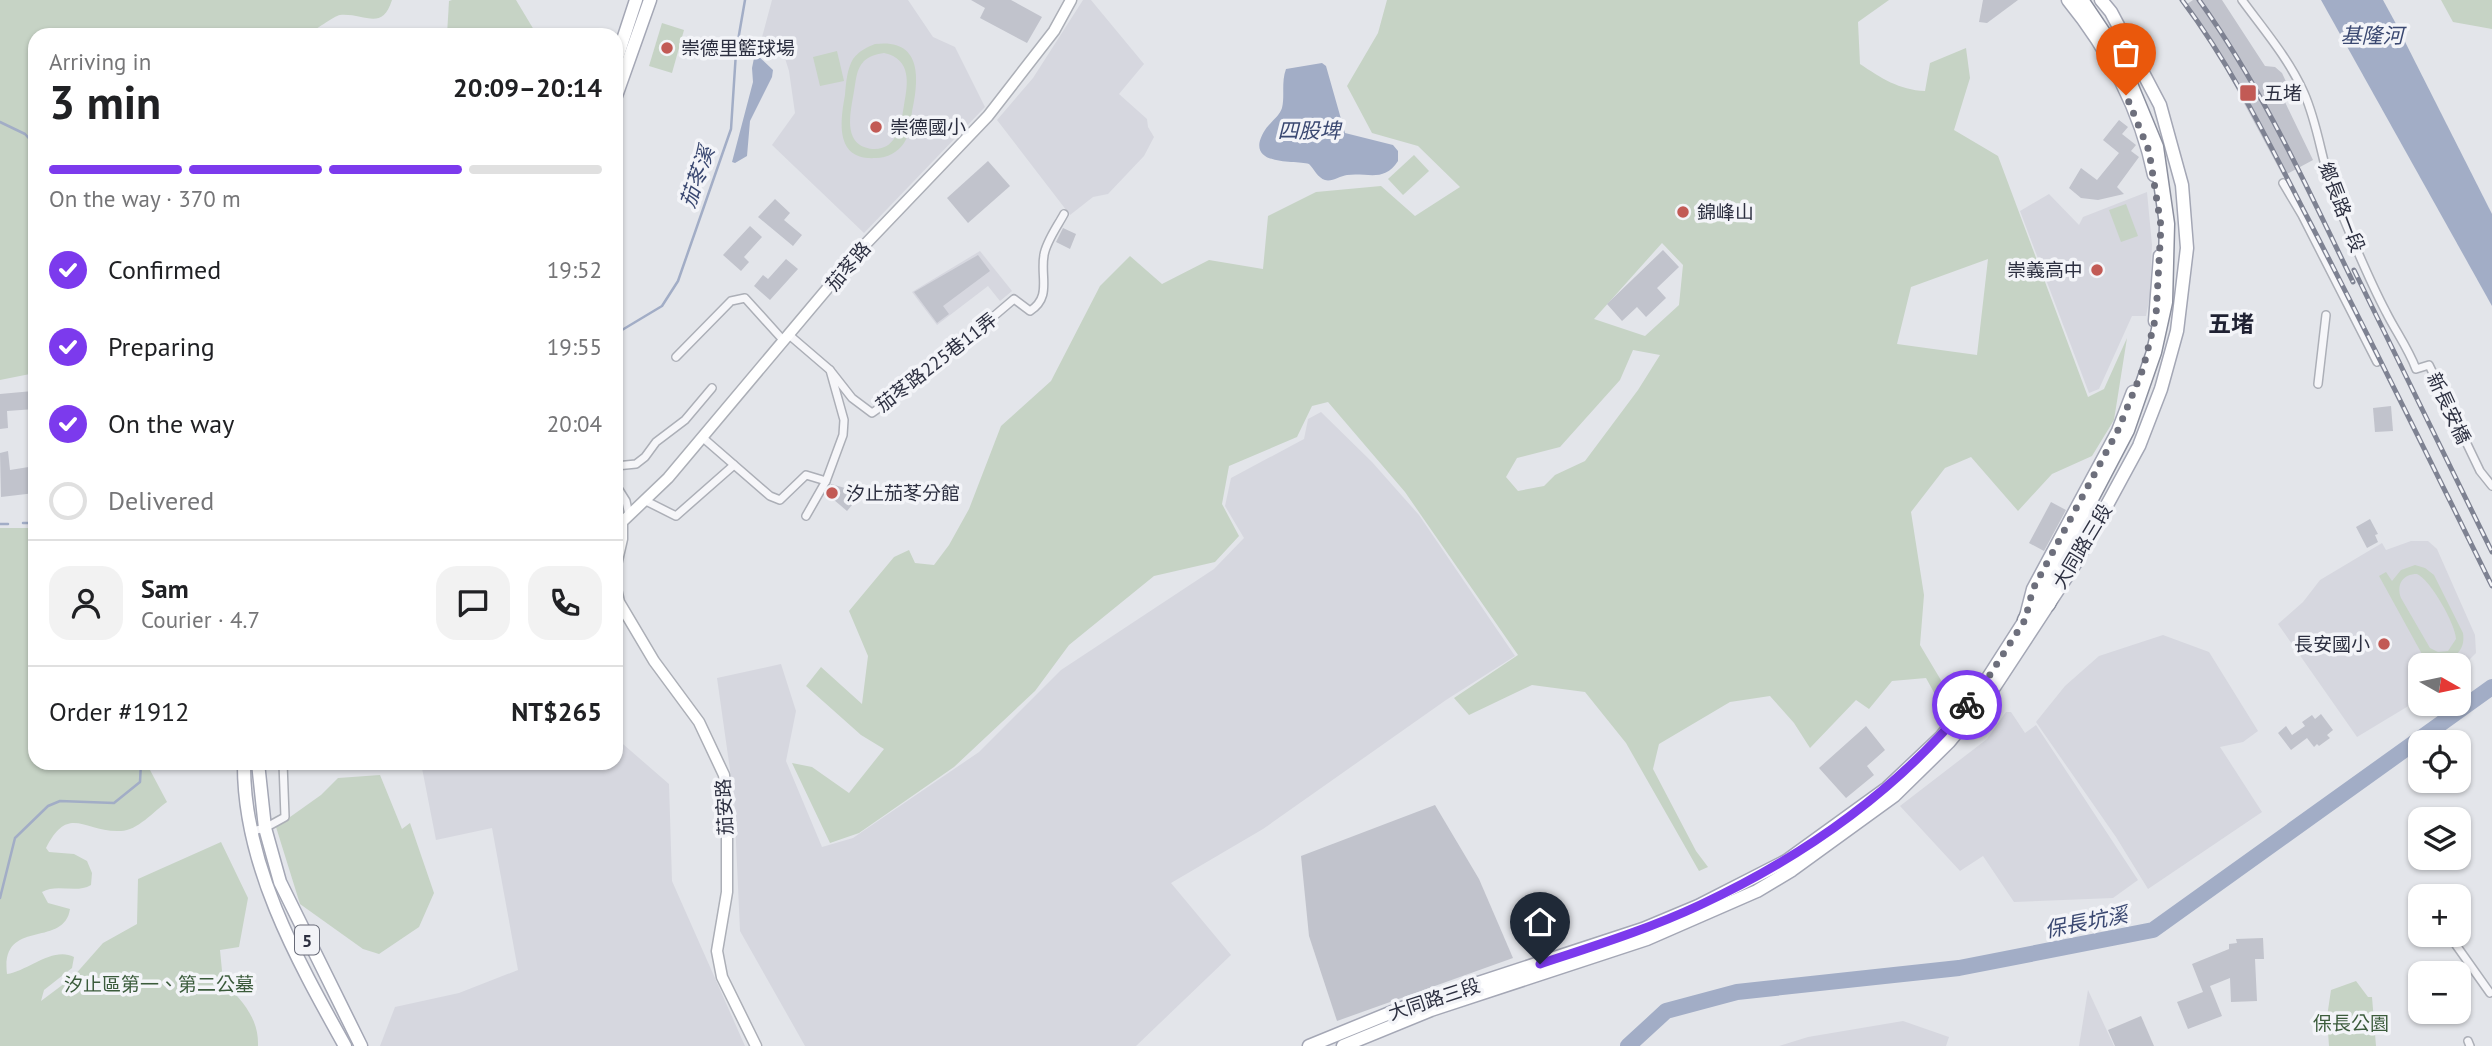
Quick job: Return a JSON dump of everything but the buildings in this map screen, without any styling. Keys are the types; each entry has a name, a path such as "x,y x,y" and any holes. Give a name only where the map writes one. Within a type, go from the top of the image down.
{"highway":[{"path":"2048,604 2127,446 2158,370 2174,285 2177,251 2152,135 2118,55 2081,0"},
{"path":"2025,620 2127,430 2144,384 2165,302 2171,220 2159,132 2122,52 2090,0"}],"main road":[{"path":"623,40 636,0"},
{"path":"623,76 650,0"},
{"name":"大同路三段","path":"1309,1046 1402,1008 1643,929 1699,906 1786,861 1887,788 1941,737 1984,684 2025,620 2033,589 2118,430 2143,369 2156,316 2161,226 2149,151 2118,74 2085,20 2068,0"},
{"name":"大同路三段","path":"1343,1046 1431,1010 1647,939 1757,891 1792,870 1894,796 1949,742 1995,686 2075,564 2139,446 2161,389 2177,331 2185,281 2187,248 2182,185 2173,146 2160,105 2102,0"},
{"name":"5","path":"245,770 248,808 290,906 361,1046"},
{"name":"5","path":"259,770 262,804 258,830 277,912 345,1046"}],"street":[{"name":"茄苳路","path":"623,520 643,500 653,495 858,252 988,117 1054,31 1071,0"},
{"name":"鄉長路一段","path":"2242,0 2286,59 2304,92 2337,202 2387,314 2407,346 2416,369 2429,365"},
{"path":"2283,183 2377,362"},
{"name":"茄苳路225巷11弄","path":"830,370 852,398 872,413 919,380 1014,299 1030,312 1044,296 1044,254 1063,215"},
{"path":"676,357 731,300 745,298 785,337 830,370 844,420 843,435 826,481 806,516"},
{"path":"2318,384 2326,315"},
{"name":"新長安橋","path":"2429,365 2480,471 2492,486"},
{"path":"623,465 636,464 645,457 656,442 685,420 712,388"},
{"path":"702,437 769,496 780,500 806,475 826,481"},
{"path":"643,500 676,516 734,465"},
{"path":"623,496 626,501 623,516"},
{"name":"茄安路","path":"623,609 654,661 699,722 724,775 727,801 727,892 717,951 722,977 757,1046"},
{"path":"258,830 285,817 283,770"},
{"path":"2457,947 2490,993"}],"shaded area":[{"name":"崇德國小","path":"772,0 908,0 933,37 955,47 985,107 864,233 772,145 795,113 789,71 783,52 761,41"},
{"path":"1083,0 1091,0 1144,64 1119,94 1147,119 1154,137 1144,156 1108,194 1093,197 1070,215 997,120 1033,78"},
{"name":"崇義高中","path":"2147,192 2152,245 2150,295 2146,316 2132,316 2099,389 2089,393 2020,211 2049,194 2079,225 2083,217"},
{"path":"980,251 1012,291 1000,301 988,286 937,325 912,292"},
{"path":"1321,412 1372,462 1419,515 1515,656 1446,700 1263,829 1171,883 1231,955 1136,1046 805,1046 740,931 734,798 717,678 781,664 796,711 786,761 822,847 853,838 979,752 1061,670 1214,569 1244,538 1225,506 1231,478 1304,439 1308,419"},
{"name":"長安國小","path":"2411,541 2428,541 2437,549 2475,635 2476,653 2471,658 2471,653 2408,653 2408,706 2357,737 2278,624 2303,602 2320,580 2382,543 2386,550"},
{"path":"2163,635 2209,652 2258,731 2243,742 2220,747 2262,812 2148,889 2116,837 2036,722 2065,686 2099,656"},
{"path":"2006,712 2011,712 2025,733 2036,725 2138,880 2113,898 2014,902 1983,856 1960,871 1900,806 1987,739"},
{"path":"623,744 669,784 672,881 745,1046 380,1046 395,1007 459,993 518,970 492,828 436,840 422,770 623,770"},
{"path":"2088,990 2114,1046 2079,1046"},
{"path":"1903,1021 1949,1037 1946,1046 1779,1046 1808,1037"}],"green space":[{"path":"0,0 392,0 388,10 378,18 340,15 317,28 28,28 28,374 0,380"},
{"path":"516,0 533,28 447,28 449,1"},
{"path":"1387,0 1889,0 1858,22 1860,64 1875,74 1899,86 1925,91 1930,63 1966,48 1970,78 1954,130 1998,156 2088,397 2104,389 2127,338 2114,420 2092,456 2052,474 2018,511 1971,457 1945,468 1911,512 1924,595 1920,645 1951,697 1942,707 1926,678 1892,681 1869,709 1856,700 1810,748 1794,723 1770,696 1730,702 1659,744 1653,769 1696,851 1708,867 1699,871 1626,743 1585,692 1532,685 1469,715 1454,698 1518,655 1405,492 1328,402 1312,406 1297,437 1229,466 1222,504 1239,536 1215,562 1154,576 1069,645 1035,691 954,767 859,833 830,843 792,763 812,767 849,793 884,749 861,735 806,686 821,667 862,704 868,656 849,611 894,557 909,550 915,563 934,565 949,545 969,509 1001,426 1051,381 1100,286 1130,256 1162,284 1209,260 1263,269 1268,216 1316,192 1381,186 1415,216 1460,187 1418,146 1372,133 1347,86 1378,33","holes":["1662,243 1683,265 1679,305 1645,336 1594,319","1988,259 1977,355 1897,344 1911,287","1633,350 1660,355 1638,390 1585,461 1555,475 1544,486 1518,491 1506,477 1517,458 1560,447 1620,380"]},
{"path":"2441,0 2492,0 2492,29 2453,22"},
{"name":"崇德里籃球場","path":"662,23 684,30 672,73 649,66"},
{"path":"875,44 891,44 910,54 916,75 906,139 895,152 876,158 853,153 843,138 842,128 849,67 858,54","holes":["884,53 893,56 904,67 907,81 899,127 888,145 873,149 856,141 850,126 858,71 861,64 871,57"]},
{"path":"837,51 844,81 820,86 813,57"},
{"path":"1414,155 1429,171 1403,195 1388,179"},
{"path":"2126,204 2138,236 2121,242 2109,210"},
{"name":"汐止區第一、第二公墓","path":"0,528 28,528 28,770 150,770 167,802 127,830 108,830 70,823 54,834 46,848 49,852 74,854 87,861 92,873 91,885 79,889 54,888 42,892 48,903 70,909 65,921 57,928 22,939 13,945 7,956 7,974 49,957 66,954 74,957 72,968 44,990 41,1001 73,977 103,943 137,924 138,879 221,842 248,898 239,947 220,950 223,981 252,1018 258,1046 0,1046"},
{"path":"2415,565 2434,575 2463,633 2458,653 2421,653 2379,576 2386,572 2392,581 2401,570","holes":["2417,574 2429,584 2455,632 2456,639 2448,651 2438,652 2430,648 2401,598 2399,588 2404,578"]},
{"path":"380,775 402,829 410,823 434,893 419,927 379,954 363,949 300,904 276,827 321,795 338,778"},
{"name":"保長公園","path":"2356,981 2368,997 2372,997 2376,1046 2329,1046 2327,1017 2331,990"}],"water":[{"name":"基隆河","path":"2321,0 2383,0 2492,214 2492,306"},
{"path":"755,53 773,70 772,77 750,121 747,156 735,163 732,162 753,82"},
{"name":"四股埤","path":"1322,63 1326,66 1345,133 1393,145 1398,151 1398,161 1387,172 1375,175 1354,174 1325,180 1309,164 1273,159 1260,150 1265,130 1282,108 1286,69"}],"waterway":[{"name":"茄苳溪","path":"623,329 662,306 678,281 731,129 736,52 745,0"},
{"path":"0,122 28,137"},
{"name":"茄苳溪","path":"23,523 28,523"},
{"name":"茄苳溪","path":"0,524 8,524"},
{"name":"保長坑溪","path":"1628,1046 1666,1011 1737,992 1959,968 2153,930 2492,687"},
{"path":"0,898 15,838 48,806 60,801 114,803 140,782 141,770"}],"railway":[{"path":"2182,0 2217,50 2262,130 2376,351 2492,586"},
{"path":"2199,0 2263,102 2353,282"},
{"path":"2354,270 2492,552"}],"way so far":[{"path":"1967,705 1984,684 2025,620 2033,589 2118,430 2143,369 2156,316 2161,226 2149,151 2126,95"}],"place":[{"name":"崇德里籃球場","path":"667,48"},
{"name":"五堵","path":"2248,93"},
{"name":"崇德國小","path":"876,127"},
{"name":"錦峰山","path":"1683,212"},
{"name":"崇義高中","path":"2097,270"},
{"name":"汐止茄苳分館","path":"832,493"},
{"name":"長安國小","path":"2384,644"}],"district":[{"name":"五堵","path":"2231,323"}],"route":[{"path":"1540,964 1643,929 1699,906 1786,861 1887,788 1941,737 1967,705"}]}
